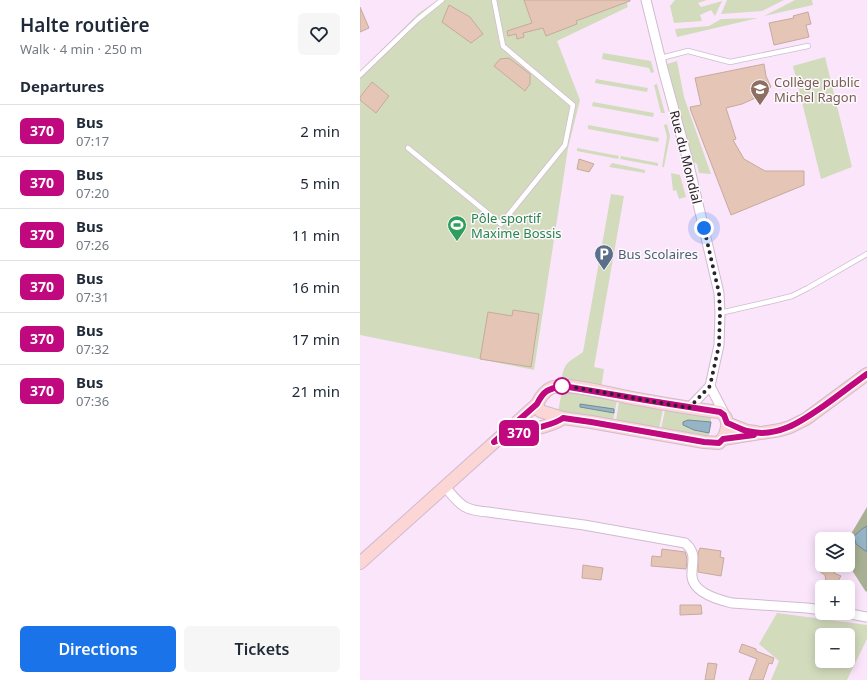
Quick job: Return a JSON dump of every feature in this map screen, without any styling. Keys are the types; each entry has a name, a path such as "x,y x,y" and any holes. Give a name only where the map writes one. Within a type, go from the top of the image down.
{"main road":[{"path":"723,439 764,433 790,427 806,419 867,374"},
{"path":"360,563 537,404 541,396 550,388 563,386 720,412 726,419 747,431 764,433"},
{"path":"537,404 540,411 554,416 704,442 719,443 723,439 727,430 726,419"},
{"path":"494,442 554,423 563,418"}],"street":[{"name":"Rue du Mondial","path":"646,0 688,161 719,293 719,345 710,386"},
{"path":"689,408 710,386 726,419"},
{"path":"445,487 465,508 476,511 584,525 685,543 689,546 693,556 692,579 694,584 703,593 732,604 815,609"},
{"path":"855,615 867,617"}],"lane":[{"path":"360,75 417,20 442,0"},
{"path":"408,148 501,224 565,145 573,105 502,46 494,0"},
{"path":"661,58 688,52 730,62 808,46"},
{"path":"720,313 792,296 867,254"}],"green space":[{"name":"Pôle sportif Maxime Bossis","path":"438,0 626,0 628,7 557,41 580,100 568,148 534,370 360,335 360,71 419,13"},
{"path":"675,0 707,0 698,3 701,7 722,1 715,16 711,10 700,15 702,21 674,23 670,6"},
{"path":"727,0 784,0 762,11 721,14"},
{"path":"795,0 812,0 813,5 764,16"},
{"path":"758,18 677,37 675,29 709,26 721,19"},
{"path":"603,53 651,61 654,72 651,73 649,68 602,59"},
{"path":"825,57 852,167 821,179 793,66"},
{"path":"677,61 684,97 711,174 699,173 697,164 692,161 667,64"},
{"path":"596,79 648,88 647,92 595,83"},
{"path":"657,84 665,113 661,113 654,85"},
{"path":"593,102 654,113 653,117 592,106"},
{"path":"667,124 670,136 664,167 662,167 667,137 664,125"},
{"path":"588,125 659,138 658,142 588,129"},
{"path":"577,148 619,156 618,159 577,151"},
{"path":"621,156 658,163 658,166 620,159"},
{"path":"612,163 645,170 645,173 609,167"},
{"path":"671,173 680,175 686,197 679,199 676,190 673,191"},
{"path":"611,194 624,196 594,367 604,369 601,389 561,383 563,371 567,364 583,352"},
{"path":"562,391 617,400 613,421 558,412"},
{"path":"619,401 663,409 659,429 616,421"},
{"path":"665,410 711,417 711,422 689,420 683,425 694,430 709,433 708,437 661,429"},
{"path":"867,507 866,592 853,572 855,572 855,532 852,532"},
{"path":"777,613 815,618 815,620 830,620 867,625 867,639 855,664 855,628 815,628 815,668 853,668 847,680 771,680 779,661 759,644"}],"water":[{"path":"580,404 614,409 614,413 580,407"},
{"path":"688,420 711,422 709,433 694,430 683,425 683,422"},
{"path":"867,526 867,552 856,544 855,540 855,535"}],"building":[{"path":"524,0 630,1 576,21 577,24 546,36 543,28 523,33 524,37 517,39 516,34 508,36 507,31 532,23"},
{"path":"449,5 470,17 483,34 471,43 442,22"},
{"path":"360,7 369,28 360,32"},
{"path":"808,12 811,24 806,25 809,37 774,45 769,23 794,18 793,16"},
{"path":"509,58 530,74 530,84 525,91 494,66 500,59"},
{"path":"764,64 766,76 771,87 768,89 769,92 742,104 726,108 736,139 733,140 744,159 765,171 804,171 804,185 731,215 691,111 690,107 701,105 695,78"},
{"path":"372,82 389,96 376,113 360,100 360,97"},
{"path":"579,159 594,164 589,172 577,169"},
{"path":"513,310 539,314 531,367 480,359 488,312 512,316"},
{"path":"700,548 721,551 720,557 724,558 721,576 698,572 698,553"},
{"path":"662,549 685,552 687,559 686,569 651,566 652,556 661,557"},
{"path":"583,565 603,568 601,580 582,578"},
{"path":"820,572 835,572 841,576 839,580 826,580 825,575"},
{"path":"680,605 701,605 702,614 680,615"},
{"path":"742,644 774,658 772,664 769,663 763,680 749,680 757,659 739,652"},
{"path":"708,663 717,664 714,680 705,680"}],"bus line":[{"name":"370","path":"754,435 723,439 719,443 704,442 563,418 554,423 494,442 537,404 541,396 550,388 563,386 578,388 720,412 724,415 727,423 747,431 764,433 790,427 806,419 867,374"}],"place":[{"name":"Collège public Michel Ragon","path":"760,106"},
{"name":"Pôle sportif Maxime Bossis","path":"457,242"},
{"name":"Bus Scolaires","path":"604,271"}],"route":[{"path":"562,386 689,408 710,386 719,345 720,313 719,293 704,228"}]}
